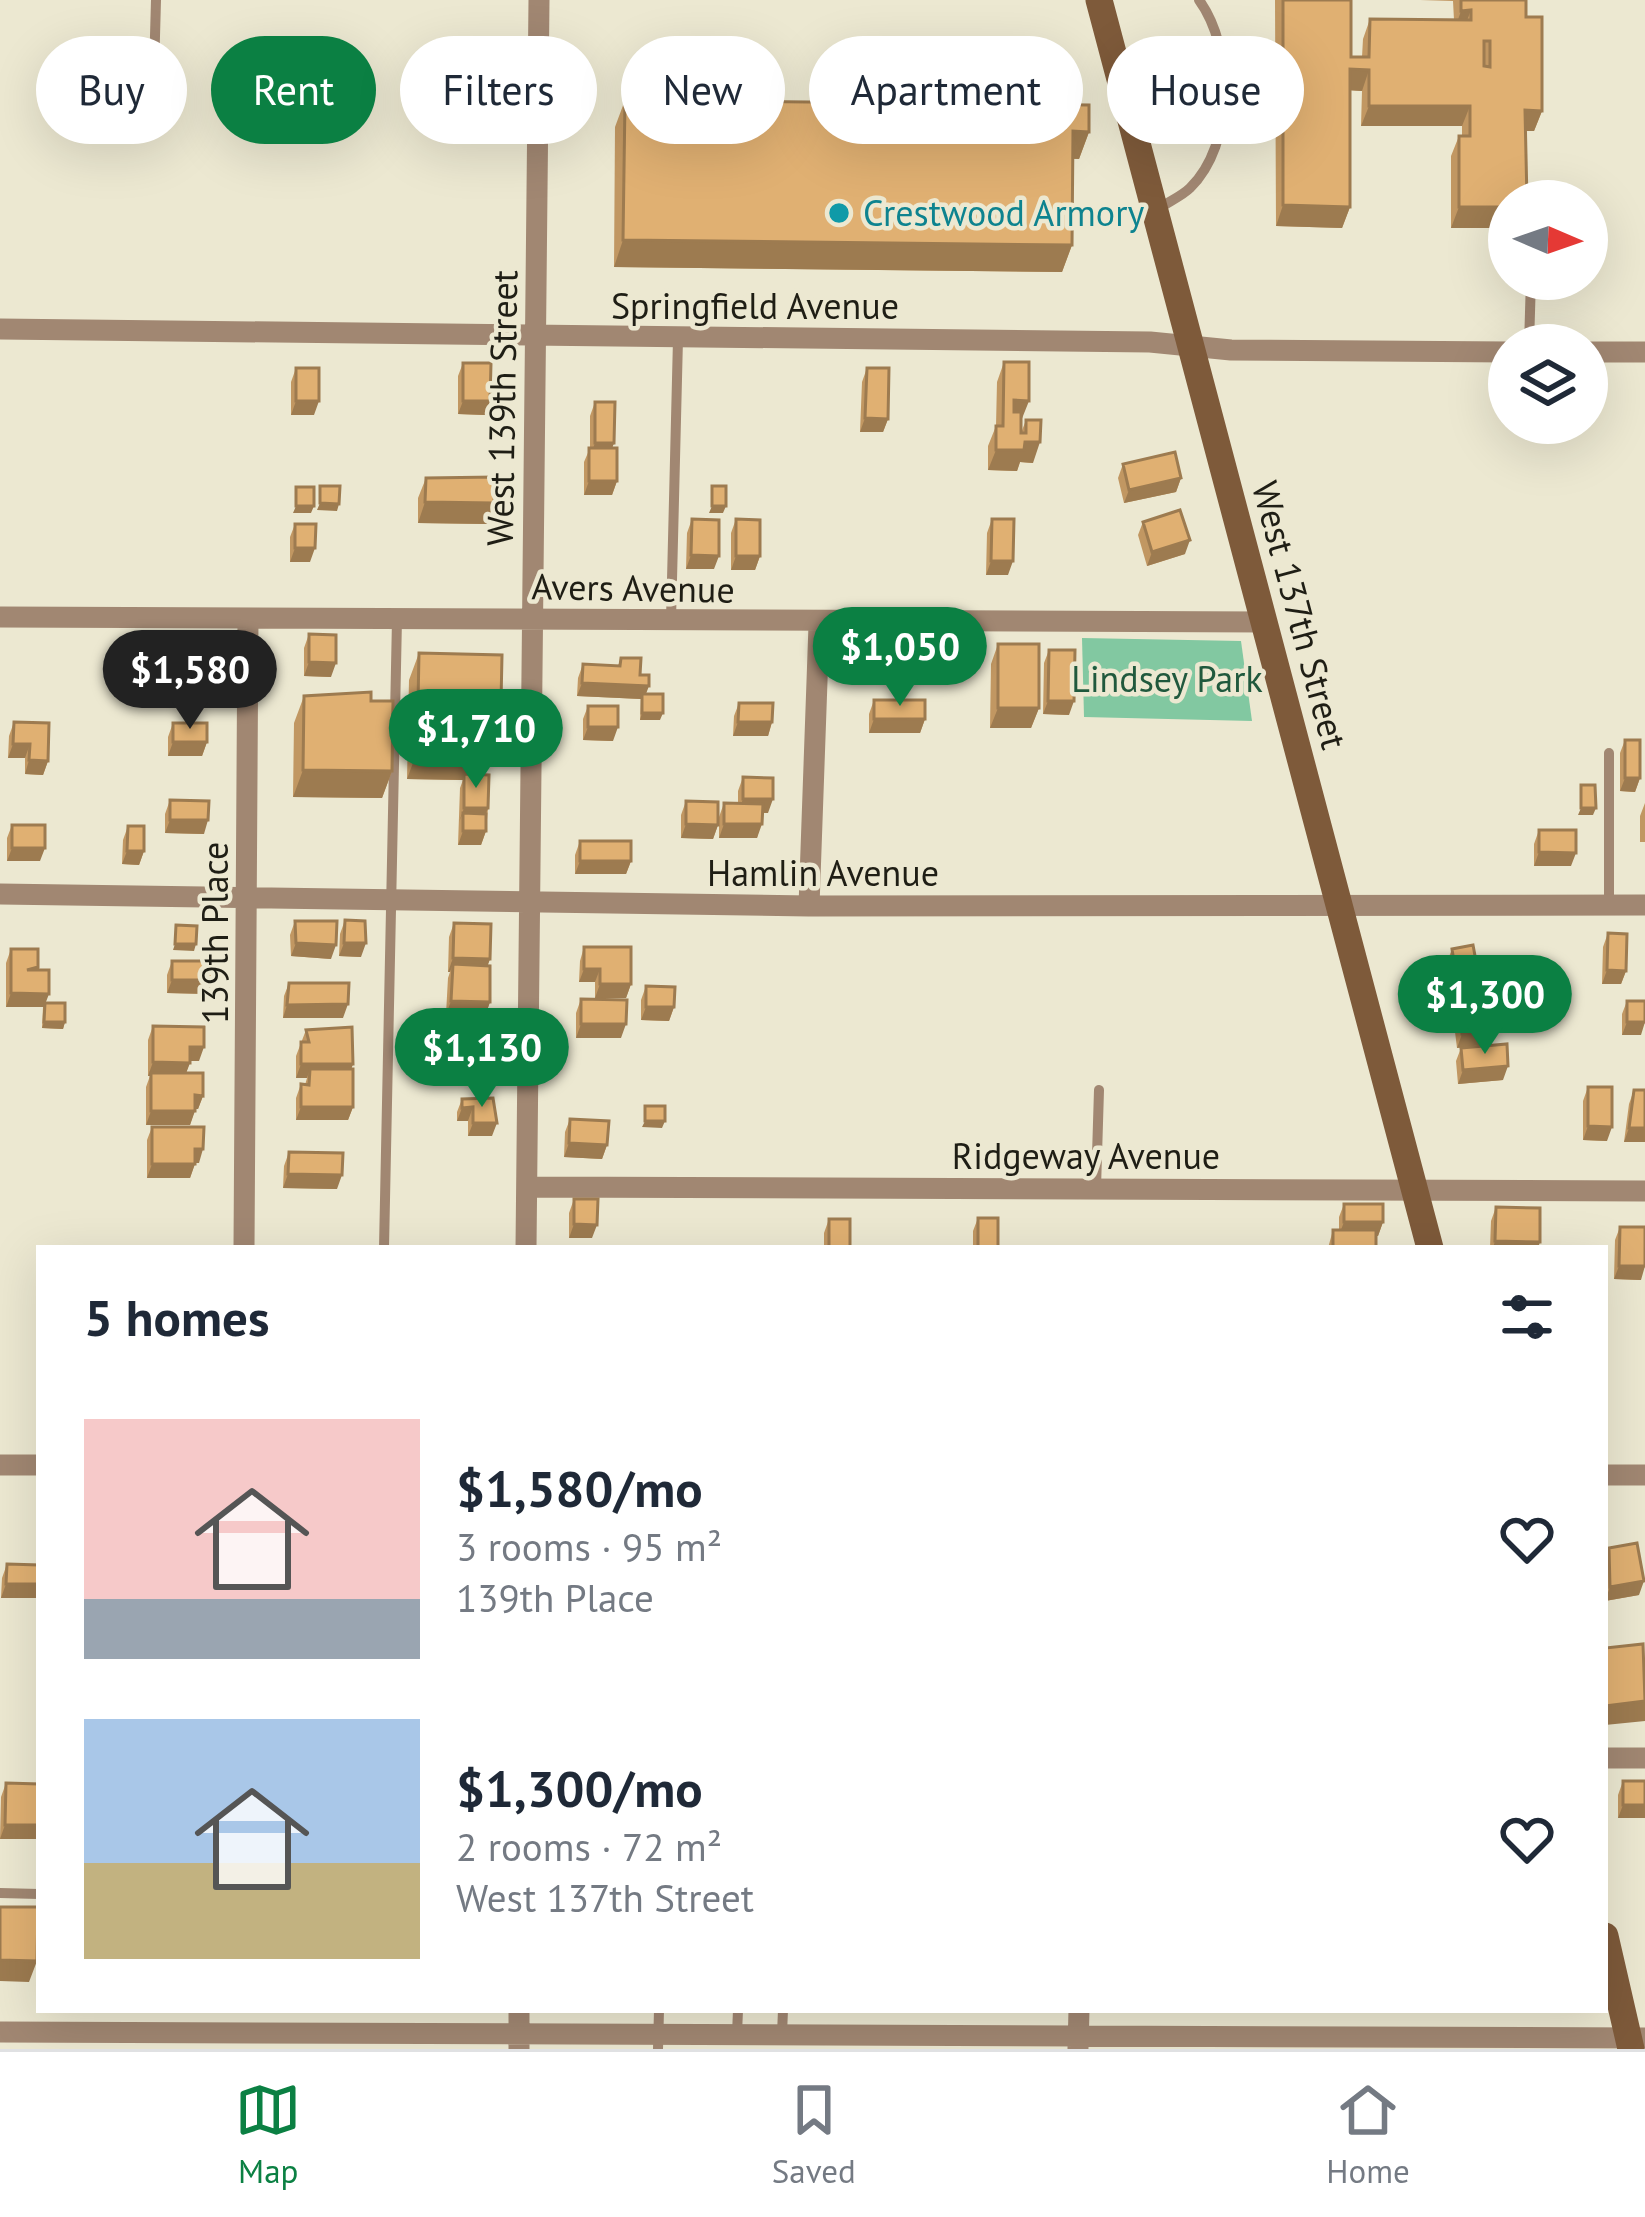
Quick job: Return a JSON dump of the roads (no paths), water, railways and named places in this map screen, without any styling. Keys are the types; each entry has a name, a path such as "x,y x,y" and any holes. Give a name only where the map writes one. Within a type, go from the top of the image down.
{"main road":[{"name":"West 137th Street","path":"1099,0 1429,1245"},
{"path":"1608,1946 1636,2042"}],"street":[{"name":"West 139th Street","path":"526,1245 539,0"},
{"name":"Springfield Avenue","path":"0,329 1488,352"},
{"path":"1608,352 1645,352"},
{"name":"Avers Avenue","path":"0,617 819,625 1264,622"},
{"name":"139th Place","path":"244,1245 248,618"},
{"path":"808,906 819,625"},
{"name":"Hamlin Avenue","path":"0,894 808,906 1645,905"},
{"name":"Ridgeway Avenue","path":"527,1186 1645,1191"},
{"path":"0,1465 36,1466"},
{"path":"1608,1475 1645,1475"},
{"path":"1608,1758 1645,1758"},
{"path":"0,2032 235,2021 658,2041 782,2034 1078,2042 1636,2042"}],"lane":[{"path":"155,36 156,0"},
{"path":"1155,211 1191,188 1214,146 1224,93 1222,47 1199,0"},
{"path":"671,620 678,339"},
{"path":"384,1245 398,619"},
{"path":"1609,752 1609,905"},
{"path":"1096,1190 1099,1090"},
{"path":"0,1893 36,1894"},
{"path":"737,2034 738,2013"},
{"path":"782,2034 784,2013"}],"place":[{"name":"Crestwood Armory","path":"839,213"}],"park label":[{"name":"Lindsey Park","path":"1167,679"}]}
